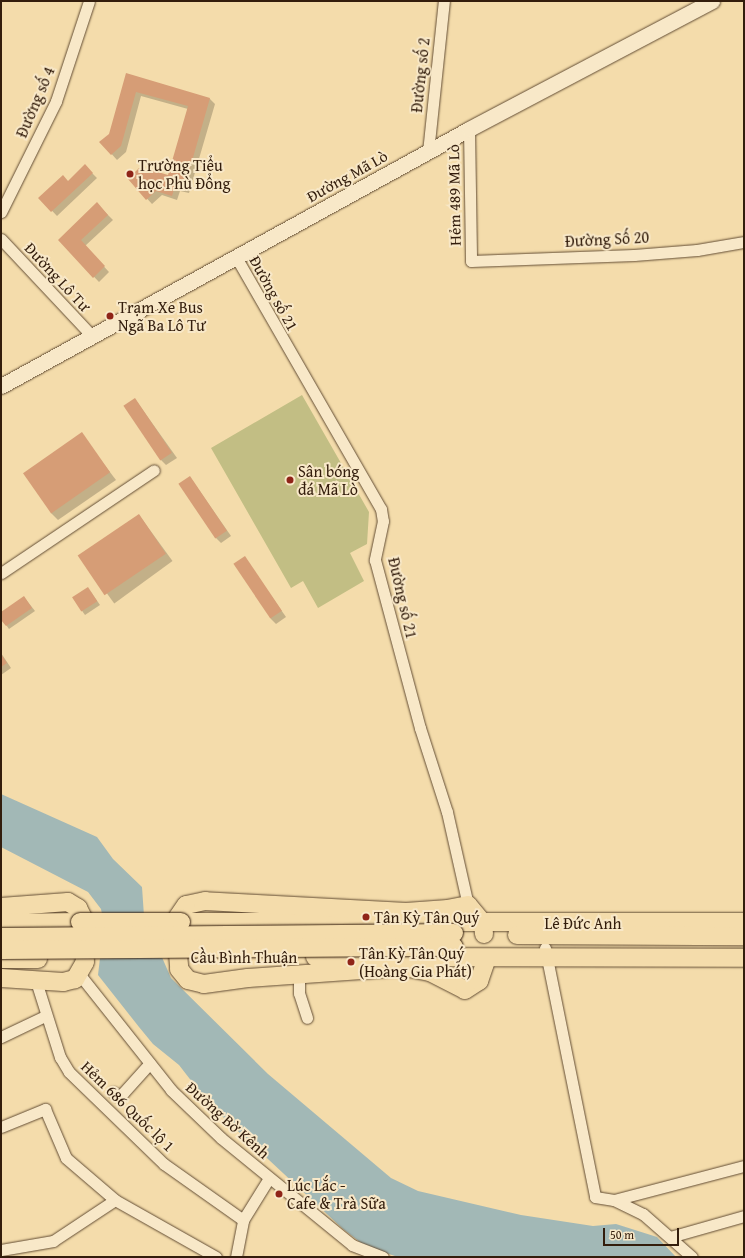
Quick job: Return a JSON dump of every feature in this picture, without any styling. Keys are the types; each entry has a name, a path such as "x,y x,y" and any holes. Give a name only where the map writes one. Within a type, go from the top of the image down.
{"highway":[{"path":"1,907 64,901 78,908 86,924 85,962 80,975 70,981 36,981 1,978"},
{"path":"484,929 468,905 448,909 406,912 205,901 191,902 182,910 176,931 177,964 188,980 204,984 404,967 430,972 465,990 479,981 487,958"},
{"name":"Lê Đức Anh","path":"1,923 181,922 422,924 742,949"},
{"name":"Lê Đức Anh","path":"454,940 484,929 744,922"},
{"name":"Cầu Bình Thuận","path":"1,937 454,940"},
{"name":"Lê Đức Anh","path":"454,940 545,953"},
{"name":"Cầu Bình Thuận","path":"1,950 454,940"},
{"name":"Lê Đức Anh","path":"487,958 545,953 742,949"},
{"name":"Cầu Bình Thuận","path":"1,959 487,958"}],"main road":[{"name":"Đường Mã Lò","path":"1,386 469,129 712,1"}],"street":[{"name":"Đường số 4","path":"1,212 56,101 89,1"},
{"name":"Đường số 2","path":"428,152 444,1"},
{"name":"Hẻm 489 Mã Lò","path":"469,129 471,261"},
{"name":"Đường Lô Tư","path":"1,239 92,336"},
{"name":"Đường Số 20","path":"471,261 634,255 697,250 744,242"},
{"name":"Đường số 21","path":"236,257 381,509 384,521 375,560 420,728 447,812 468,905"},
{"path":"1,572 154,470"},
{"path":"545,953 581,1116 591,1184 595,1197 614,1200 643,1214 692,1257"},
{"name":"Đường Bờ Kênh","path":"80,975 176,1095 270,1178 352,1245 383,1257"},
{"path":"299,976 299,993 307,1018"},
{"name":"Hẻm 686 Quốc lộ 1","path":"36,981 45,1016 60,1058 79,1082 164,1164 243,1220"},
{"path":"1,1037 45,1016"},
{"path":"113,1092 118,1096 123,1093 150,1063"},
{"path":"1,1127 45,1109 66,1158 115,1200 198,1252 216,1257"},
{"path":"614,1200 744,1166"},
{"path":"236,1257 243,1220 270,1178"},
{"path":"1,1250 53,1241 115,1200"},
{"path":"670,1237 744,1216"}],"shaded area":[{"name":"Sân bóng đá Mã Lò","path":"302,395 369,512 367,544 350,553 364,581 318,608 303,581 291,588 211,448"}],"water":[{"path":"1,794 97,837 113,859 142,887 144,916 171,978 268,1074 391,1178 418,1191 521,1215 593,1226 616,1224 657,1237 676,1257 398,1257 365,1246 343,1229 210,1105 179,1065 153,1044 139,1027 98,975 104,924 101,909 88,892 1,847"}],"building":[{"path":"126,73 210,98 184,189 175,186 172,196 156,191 146,200 128,179 139,168 143,173 148,169 168,175 188,106 136,92 121,146 111,155 99,142 109,134"},
{"path":"85,164 93,173 51,212 38,198 63,175 68,181"},
{"path":"97,202 108,215 81,240 105,266 93,278 58,240"},
{"path":"135,398 172,453 160,461 123,406"},
{"path":"82,432 110,472 51,513 23,473"},
{"path":"190,476 227,531 215,539 178,484"},
{"path":"139,514 166,554 104,595 78,555"},
{"path":"245,556 282,611 270,619 233,564"},
{"path":"88,587 97,601 81,612 72,597"},
{"path":"24,596 32,608 6,626 1,620 1,612"},
{"path":"1,654 7,663 1,667"}],"place":[{"name":"Trường Tiểu học Phù Đổng","path":"130,174"},
{"name":"Trạm Xe Bus Ngã Ba Lô Tư","path":"110,316"},
{"name":"Sân bóng đá Mã Lò","path":"290,480"},
{"name":"Tân Kỳ Tân Quý","path":"366,917"},
{"name":"Tân Kỳ Tân Quý (Hoàng Gia Phát)","path":"351,962"},
{"name":"Lúc Lắc - Cafe & Trà Sữa","path":"279,1194"}]}
